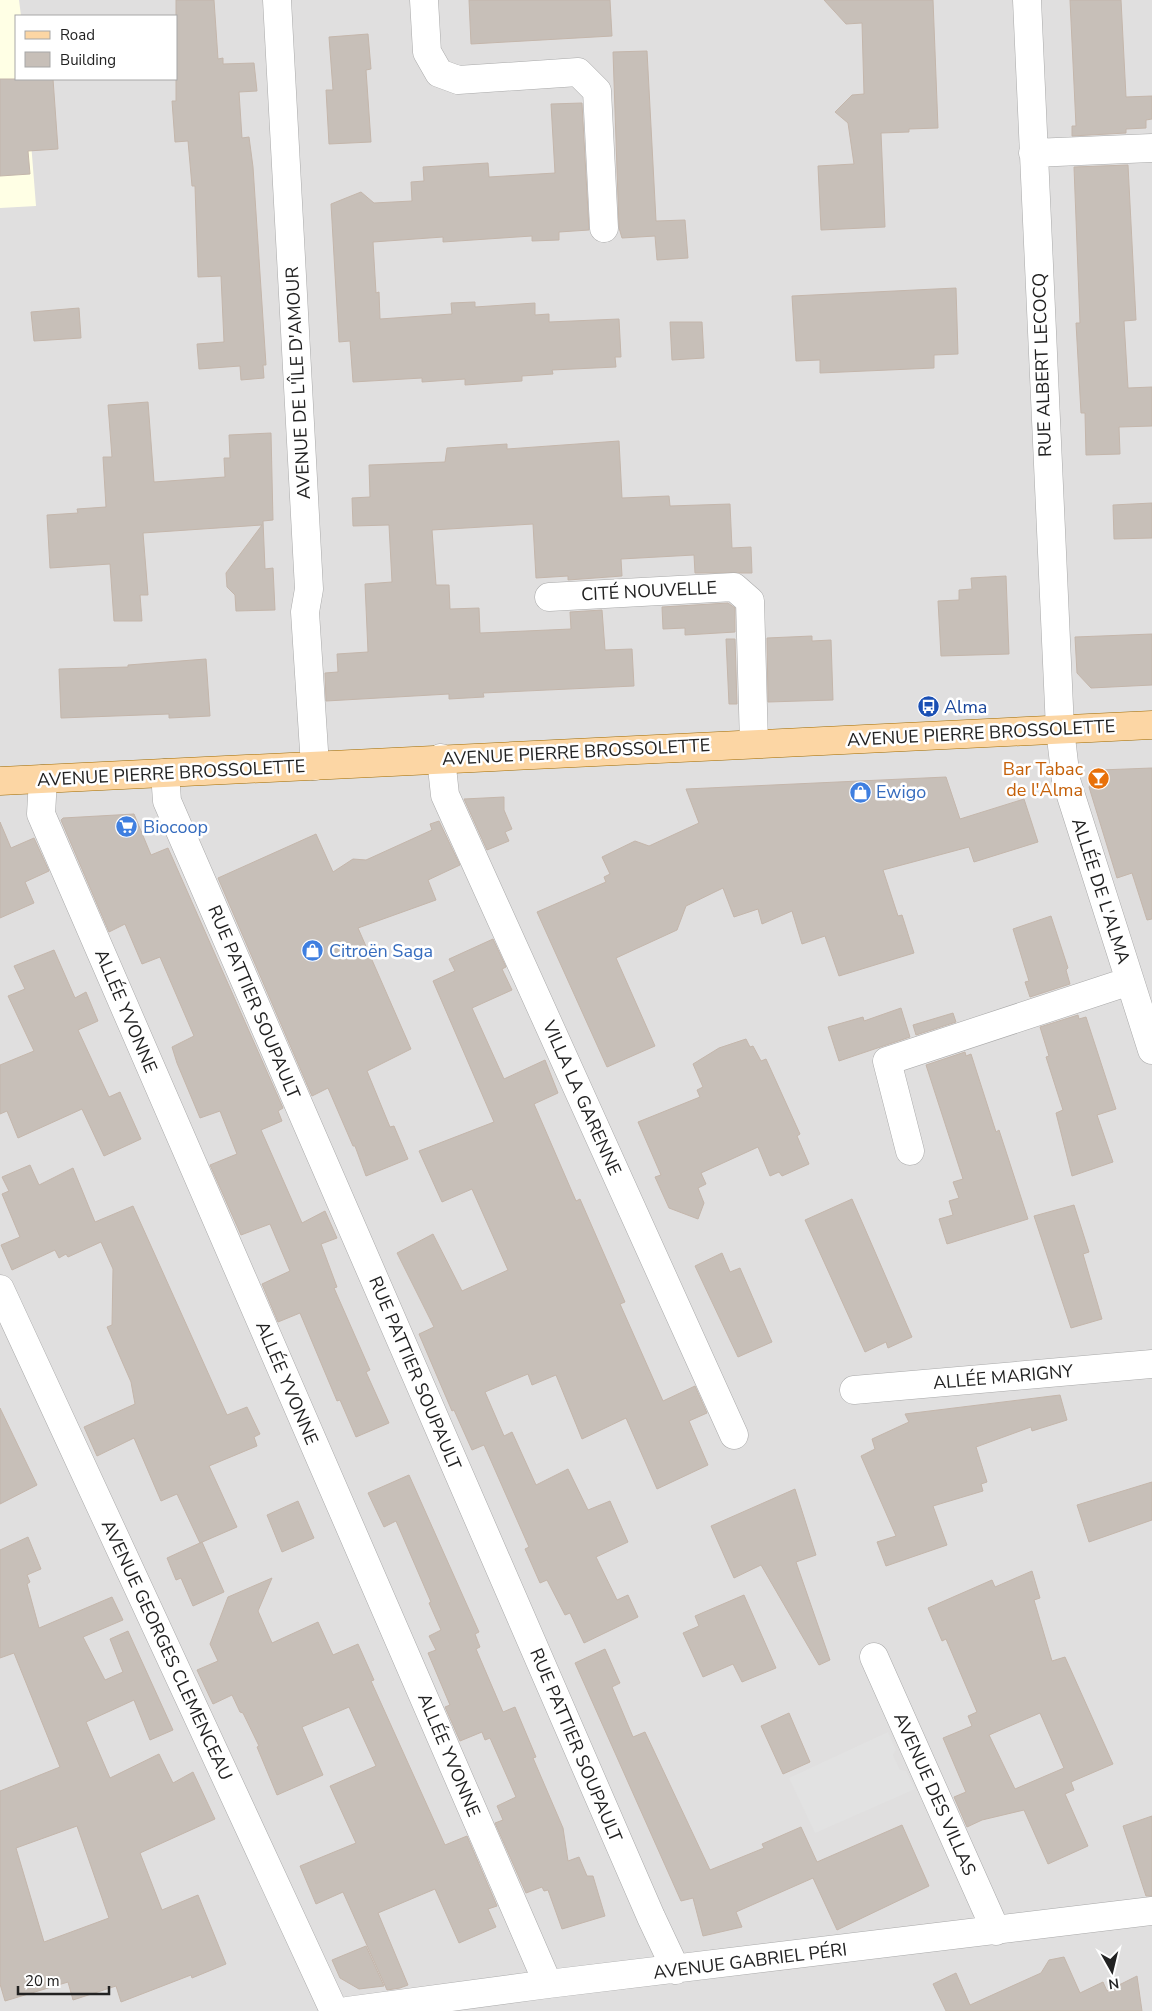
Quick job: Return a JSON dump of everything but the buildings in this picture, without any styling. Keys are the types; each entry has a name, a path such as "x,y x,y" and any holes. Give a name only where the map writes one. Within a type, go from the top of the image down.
{"main road":[{"name":"AVENUE PIERRE BROSSOLETTE","path":"0,781 441,758 1152,725"}],"street":[{"name":"AVENUE DE L'ÎLE D'AMOUR","path":"277,0 309,589 305,612 315,766"},
{"path":"424,0 427,52 439,73 458,80 578,72 596,91 604,228"},
{"name":"RUE ALBERT LECOCQ","path":"1026,0 1060,730"},
{"path":"1033,153 1152,148"},
{"name":"CITÉ NOUVELLE","path":"549,596 734,587 750,601 754,744"},
{"name":"ALLÉE DE L'ALMA","path":"1060,730 1066,780 1152,1050"},
{"name":"VILLA LA GARENNE","path":"441,758 445,795 734,1435"},
{"name":"RUE PATTIER SOUPAULT","path":"165,773 167,801 650,1917 676,1970"},
{"name":"ALLÉE YVONNE","path":"43,780 41,814 548,1984"},
{"path":"910,1151 887,1061 1130,981"},
{"name":"AVENUE GEORGES CLEMENCEAU","path":"0,1289 334,2011"},
{"name":"ALLÉE MARIGNY","path":"854,1390 1152,1364"},
{"name":"AVENUE DES VILLAS","path":"874,1657 996,1930"},
{"name":"AVENUE GABRIEL PÉRI","path":"347,2011 548,1984 1152,1911"}],"shaded area":[{"path":"0,0 1152,0 1152,2011 0,2011"},
{"path":"0,0 19,0 21,15 15,15 15,80 26,80 36,206 0,208"},
{"path":"888,1732 896,1750 893,1755 900,1770 906,1771 915,1789 815,1833 789,1778"}],"place":[{"name":"Alma","path":"928,707"},
{"name":"Bar Tabac de l'Alma","path":"1099,779"},
{"name":"Ewigo","path":"860,792"},
{"name":"Biocoop","path":"127,827"},
{"name":"Citroën Saga","path":"313,951"}]}
